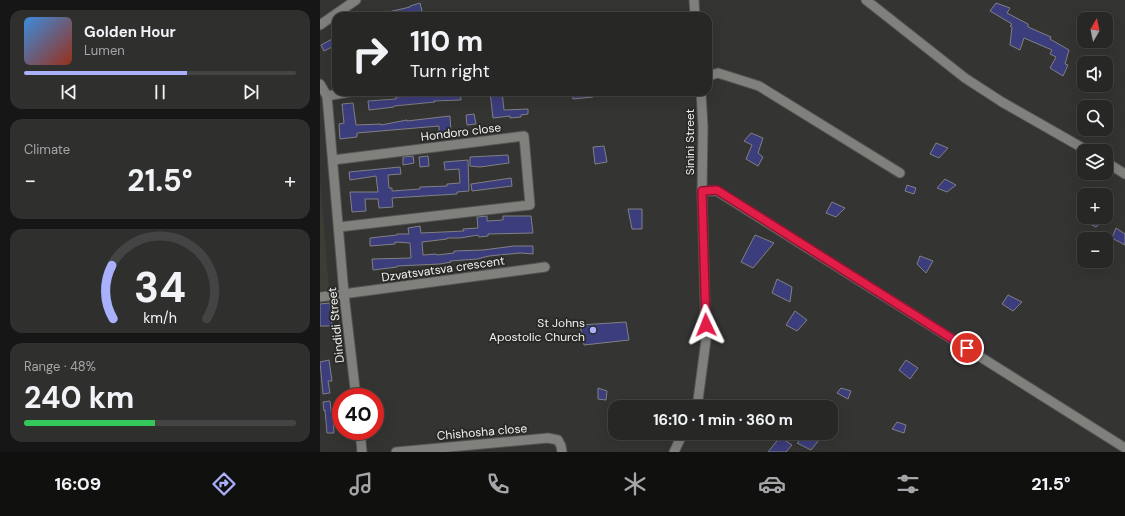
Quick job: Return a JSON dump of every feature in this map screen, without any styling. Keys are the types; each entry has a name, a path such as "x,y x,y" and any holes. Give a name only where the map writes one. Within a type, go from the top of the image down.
{"street":[{"path":"339,12 356,0"},
{"path":"694,0 695,12"},
{"path":"866,0 965,78 1002,102 1077,145"},
{"path":"320,25 332,17"},
{"path":"712,75 718,73 759,86 900,173"},
{"name":"Dindidi Street","path":"320,84 327,96 344,294 355,388"},
{"path":"327,96 332,95"},
{"name":"Sinini Street","path":"698,400 706,340 701,96"},
{"name":"Hondoro close","path":"333,160 524,136 530,205 339,227"},
{"path":"1113,166 1125,174"},
{"path":"702,191 717,190 1125,448"},
{"name":"Dzvatsvatsva crescent","path":"320,297 545,267"},
{"name":"Chishosha close","path":"396,452 548,438 558,440 562,452"},
{"path":"361,440 362,452"},
{"path":"674,452 680,440"}],"shaded area":[{"path":"320,181 329,290 320,291"}],"building":[{"path":"420,3 422,11 388,12 410,7"},
{"path":"996,3 1010,8 1007,13 1028,24 1028,27 1051,37 1050,39 1069,50 1065,64 1068,65 1063,76 1050,68 1056,57 1050,54 1052,50 1024,38 1020,50 1010,45 1012,27 1010,26 1012,24 990,11"},
{"path":"332,39 332,47 324,51 321,45"},
{"path":"460,96 461,100 434,101 435,102 369,110 368,101 396,99 396,97"},
{"path":"490,96 502,96 504,110 528,109 528,114 521,115 521,117 510,118 510,116 493,118"},
{"path":"573,96 593,96 593,97 573,99"},
{"path":"353,103 356,125 381,125 407,120 450,116 451,132 439,133 439,126 357,133 357,137 340,139 339,124 344,123 342,104"},
{"path":"474,114 476,124 467,125 466,115"},
{"path":"751,133 763,138 758,153 763,157 758,166 746,159 752,145 744,141"},
{"path":"936,143 948,148 939,158 930,154"},
{"path":"604,146 607,162 595,164 593,147"},
{"path":"508,155 509,163 480,167 470,166 470,157"},
{"path":"413,156 414,163 403,165 403,157"},
{"path":"428,156 429,166 420,167 419,157"},
{"path":"468,160 469,191 457,192 457,194 392,198 393,207 379,208 378,199 365,199 366,211 352,212 350,192 378,192 376,176 350,180 349,172 400,167 401,174 388,175 389,188 392,188 392,191 420,189 420,187 447,186 447,184 460,183 459,169 445,170 444,162"},
{"path":"511,178 512,186 472,191 471,184"},
{"path":"945,179 956,185 947,192 937,188"},
{"path":"907,185 916,188 914,194 905,191"},
{"path":"832,202 845,208 836,217 826,213"},
{"path":"628,209 642,209 642,229 632,229"},
{"path":"487,216 487,221 503,220 503,216 531,216 533,233 488,234 488,236 479,237 478,235 422,242 423,255 437,255 454,253 454,251 483,250 514,246 533,246 533,254 520,253 489,256 477,259 450,261 451,262 440,264 397,266 373,270 372,259 411,258 410,243 395,242 395,244 370,246 370,238 397,234 409,234 408,228 420,226 421,233 464,231 463,229 478,228 477,217"},
{"path":"1090,224 1099,224 1096,227"},
{"path":"1116,228 1125,234 1125,245 1113,239"},
{"path":"755,235 774,243 753,268 741,262"},
{"path":"920,256 933,261 926,273 917,264"},
{"path":"777,279 792,287 790,302 772,293"},
{"path":"1008,295 1022,302 1013,311 1002,304"},
{"path":"330,303 332,326 320,326 320,304"},
{"path":"795,311 807,320 797,331 786,325"},
{"path":"626,322 629,340 584,345 580,325"},
{"path":"329,360 332,381 328,381 330,393 323,394 320,362"},
{"path":"906,360 918,368 910,379 899,370"},
{"path":"598,388 607,391 606,400 598,399"},
{"path":"841,388 851,391 848,399 837,393"},
{"path":"330,401 332,433 327,433 323,402"},
{"path":"897,422 906,425 904,433 892,429"},
{"path":"778,440 784,440 792,445 786,452 768,452"},
{"path":"800,440 819,440 811,450 797,443"}],"place":[{"name":"St Johns Apostolic Church","path":"593,330"}],"route":[{"path":"706,325 702,191 717,190 967,348"}]}
